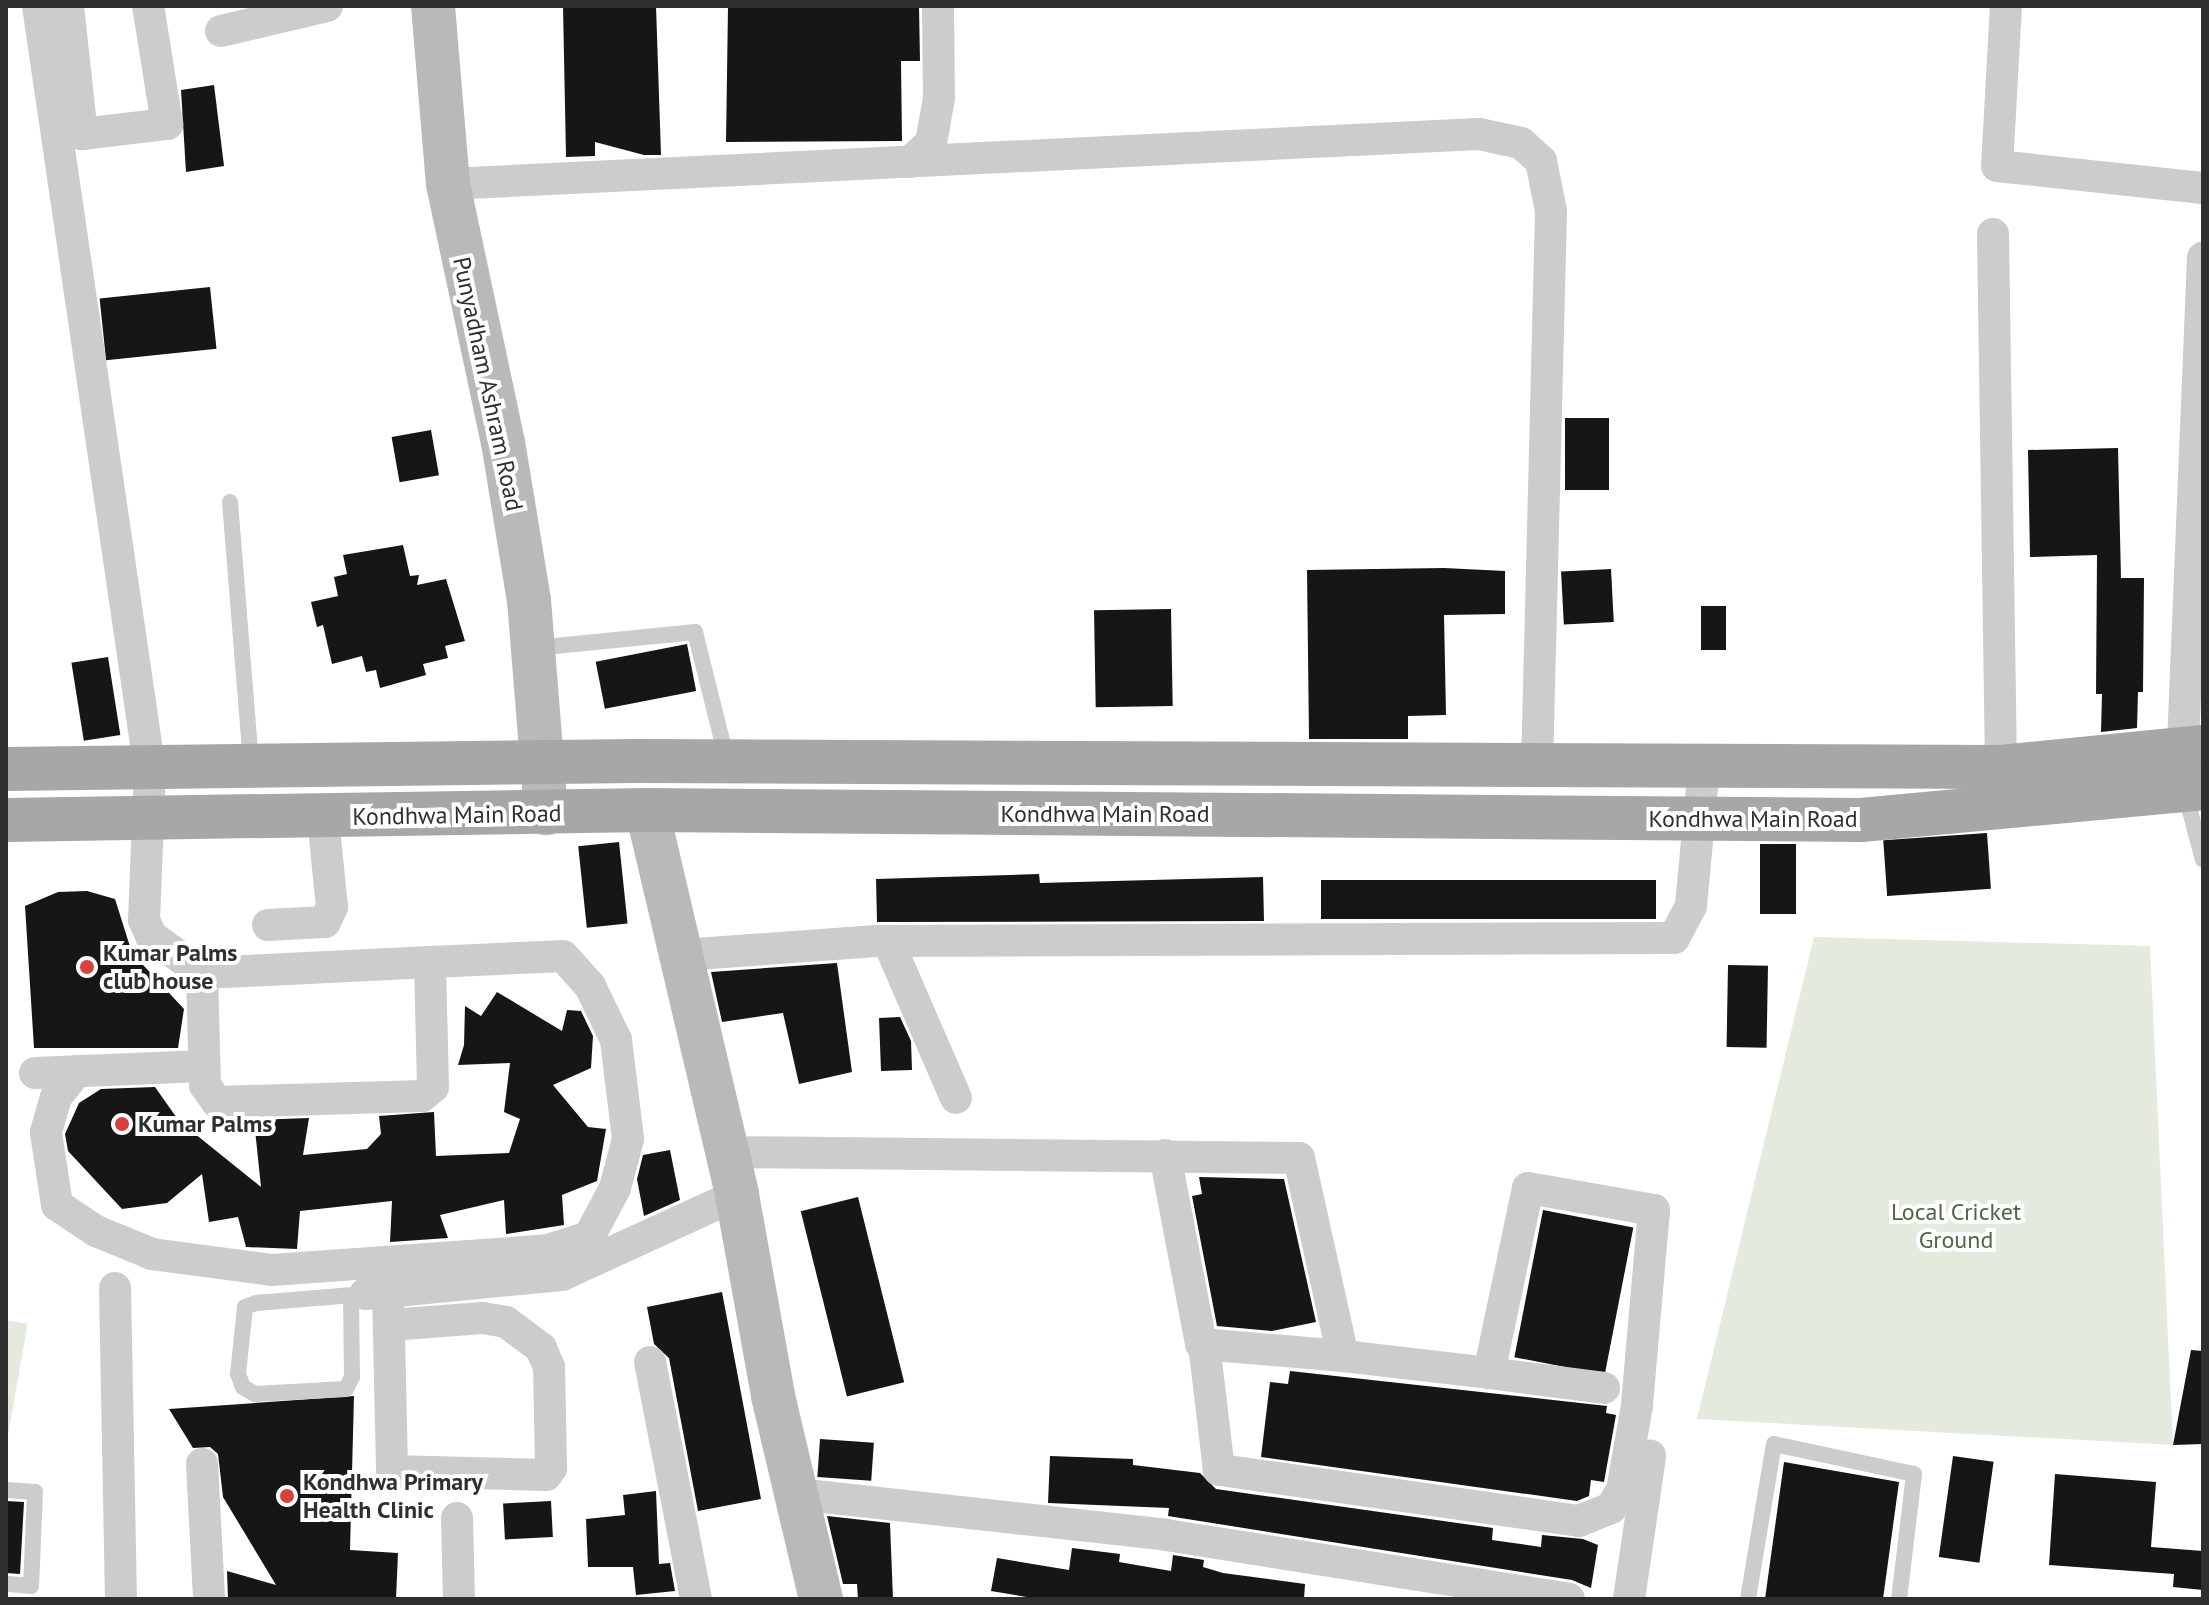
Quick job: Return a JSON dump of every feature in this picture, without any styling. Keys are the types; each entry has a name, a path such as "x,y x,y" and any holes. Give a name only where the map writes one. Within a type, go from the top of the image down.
{"main road":[{"name":"Kondhwa Main Road","path":"6,769 150,771 728,762 2193,770"},
{"name":"Kondhwa Main Road","path":"6,820 147,822 647,810 1861,820 2193,770"}],"street":[{"path":"54,14 82,134 167,124 148,6"},
{"path":"221,31 327,6"},
{"name":"Punyadham Ashram Road","path":"433,6 448,184 503,442 533,649 546,813"},
{"path":"910,162 931,143 939,98 938,6"},
{"path":"2006,6 1997,166 2203,188"},
{"path":"54,14 150,771 144,920 151,936 202,973 563,956 590,986 616,1040 628,1139 615,1188 589,1237 548,1250 272,1270 152,1254 96,1231 57,1205 46,1133 56,1097 77,1071"},
{"path":"448,184 1479,134 1521,143 1541,161 1551,211 1537,766"},
{"path":"1993,234 2001,767"},
{"path":"2193,770 2203,257"},
{"path":"682,955 888,941 1674,938 1691,906 1704,766"},
{"path":"647,810 728,1152 773,1396 821,1599"},
{"path":"268,925 325,922 332,907 323,818"},
{"path":"888,941 956,1098"},
{"path":"202,973 205,1085 217,1102 422,1096 433,1087 434,1076 430,962"},
{"path":"35,1073 204,1066"},
{"path":"728,1152 1299,1158 1343,1356"},
{"path":"1165,1155 1204,1345 1219,1470 1579,1521 1611,1508 1622,1490 1637,1406 1654,1210 1528,1188 1489,1373"},
{"path":"389,1325 483,1318 506,1322 541,1348 549,1367 551,1468 546,1475 392,1471 389,1325 368,1294 562,1275 737,1195"},
{"path":"115,1288 121,1599"},
{"path":"1204,1345 1343,1356 1604,1388"},
{"path":"650,1362 696,1599"},
{"path":"1629,1599 1650,1456"},
{"path":"202,1464 209,1599"},
{"path":"797,1494 1166,1535 1569,1599"},
{"path":"457,1518 459,1599"}],"lane":[{"path":"230,502 251,769"},
{"path":"533,649 695,632 728,762"},
{"path":"2193,770 2203,860"},
{"path":"368,1294 352,1377 346,1389 255,1394 243,1387 238,1374 245,1307 368,1294"},
{"path":"1748,1599 1774,1444 1914,1474 1899,1599"},
{"path":"6,1490 35,1492 31,1586 6,1584"}],"green space":[{"name":"Local Cricket Ground","path":"1814,937 2150,946 2173,1445 1697,1419"},
{"path":"6,1320 28,1324 6,1447"}],"building":[{"path":"563,6 656,6 661,155 644,155 595,142 595,156 566,157"},
{"path":"728,6 919,6 920,61 901,61 902,141 726,142"},
{"path":"214,85 224,166 186,172 181,90"},
{"path":"210,287 216,349 106,360 100,299"},
{"path":"1565,418 1609,418 1609,490 1565,490"},
{"path":"431,430 439,475 400,482 392,437"},
{"path":"2118,448 2121,578 2144,578 2143,692 2138,692 2137,728 2101,732 2102,694 2096,694 2097,555 2030,557 2028,450"},
{"path":"403,545 410,576 419,575 417,585 446,579 465,641 445,646 448,658 423,664 426,675 380,688 376,670 366,672 362,656 332,664 323,625 317,627 311,602 338,596 334,577 347,574 343,555"},
{"path":"1444,568 1505,571 1505,614 1444,615 1446,715 1408,716 1408,739 1309,739 1307,570"},
{"path":"1611,569 1614,622 1564,625 1561,572"},
{"path":"1701,606 1726,606 1726,650 1701,650"},
{"path":"1171,609 1173,706 1096,707 1094,610"},
{"path":"687,644 696,691 605,709 596,662"},
{"path":"108,657 120,735 84,741 71,663"},
{"path":"1987,833 1991,889 1887,896 1883,840"},
{"path":"619,842 628,924 587,928 578,846"},
{"path":"1760,844 1796,844 1796,914 1760,914"},
{"path":"1039,874 1040,883 1263,877 1264,921 877,922 876,879"},
{"path":"1321,880 1656,880 1656,919 1321,919"},
{"name":"Kumar Palms club house","path":"87,891 115,899 132,953 184,1009 178,1048 34,1048 25,906 58,892"},
{"path":"837,963 852,1072 799,1084 783,1013 722,1022 711,972"},
{"path":"1728,965 1768,966 1767,1048 1727,1047"},
{"name":"Kumar Palms","path":"497,992 562,1031 567,1010 581,1011 593,1036 591,1068 553,1085 588,1127 606,1129 597,1181 562,1195 564,1225 506,1234 504,1200 440,1215 448,1238 390,1242 392,1201 300,1211 297,1249 246,1247 238,1217 209,1222 202,1174 167,1203 122,1209 68,1151 65,1134 79,1103 101,1089 155,1087 179,1121 261,1187 254,1120 309,1118 303,1155 367,1149 381,1134 379,1116 434,1112 436,1156 509,1153 520,1119 504,1112 510,1063 458,1065 464,1045 465,1006 481,1016"},
{"path":"900,1017 911,1041 912,1070 881,1071 879,1018"},
{"path":"670,1150 680,1200 644,1216 637,1179 643,1155"},
{"path":"1199,1177 1284,1179 1316,1322 1272,1331 1217,1326 1192,1196 1202,1194"},
{"path":"858,1197 904,1382 847,1397 801,1211"},
{"path":"1543,1210 1633,1228 1605,1375 1514,1357"},
{"path":"722,1292 761,1499 698,1511 669,1358 654,1344 647,1307"},
{"path":"2191,1350 2203,1351 2203,1444 2173,1445"},
{"path":"1290,1371 1607,1406 1606,1413 1616,1415 1604,1482 1591,1480 1589,1496 1577,1501 1261,1457 1270,1382 1288,1384"},
{"name":"Kondhwa Primary Health Clinic","path":"354,1396 350,1550 398,1553 396,1599 228,1599 227,1571 276,1585 223,1497 218,1454 210,1447 193,1448 169,1409"},
{"path":"820,1439 874,1443 871,1481 817,1477"},
{"path":"1050,1456 1133,1459 1133,1465 1200,1473 1216,1489 1493,1528 1492,1540 1541,1547 1542,1535 1583,1539 1598,1545 1591,1588 1572,1580 1168,1516 1169,1508 1048,1503"},
{"path":"1953,1456 1994,1462 1979,1563 1939,1557"},
{"path":"1784,1462 1899,1482 1883,1599 1765,1599"},
{"path":"2055,1474 2156,1482 2151,1547 2203,1551 2203,1590 2173,1587 2174,1574 2049,1565"},
{"path":"656,1491 659,1564 670,1563 675,1591 636,1595 633,1567 588,1567 586,1519 625,1515 623,1495"},
{"path":"6,1501 24,1502 20,1574 6,1573"},
{"path":"551,1501 553,1537 505,1539 503,1504"},
{"path":"827,1516 890,1523 893,1599 858,1599 857,1584 843,1584"},
{"path":"1072,1548 1120,1554 1119,1562 1171,1571 1173,1555 1204,1560 1203,1567 1223,1573 1305,1584 1304,1599 1039,1599 991,1591 997,1558 1069,1570"}],"place":[{"name":"Kumar Palms club house","path":"87,967"},
{"name":"Kumar Palms","path":"122,1124"},
{"name":"Kondhwa Primary Health Clinic","path":"287,1496"}]}
